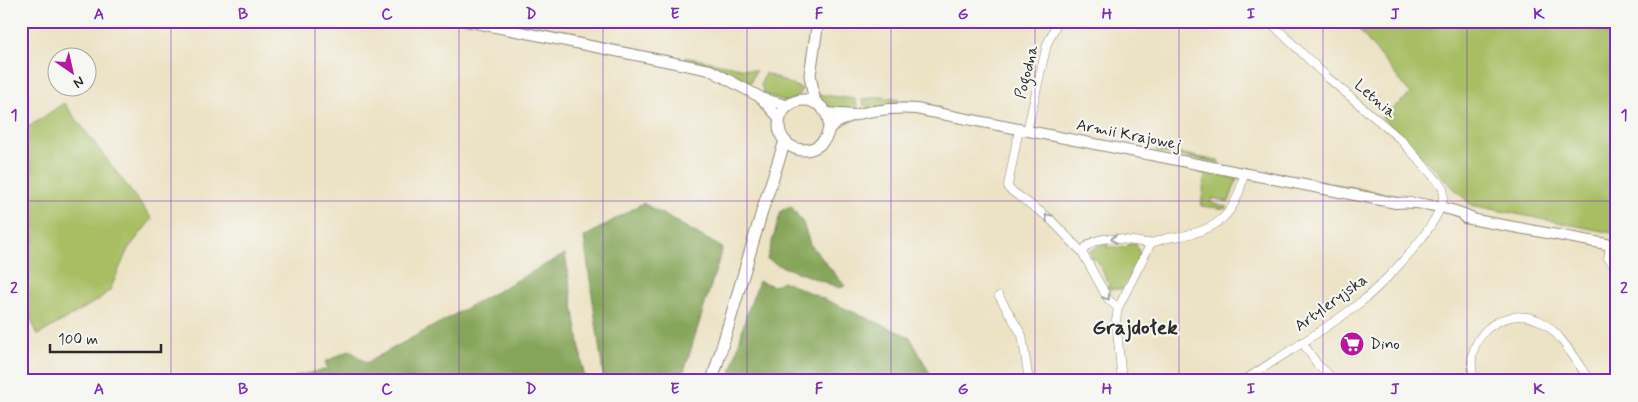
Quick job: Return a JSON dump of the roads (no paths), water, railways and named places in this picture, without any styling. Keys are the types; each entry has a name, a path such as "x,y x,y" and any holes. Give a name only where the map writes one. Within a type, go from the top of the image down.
{"main road":[{"path":"775,174 788,158 799,150 818,146 824,140 829,129 826,113 815,103 810,74 818,21"},
{"path":"799,150 785,141 780,131 780,119 794,103 810,74"},
{"path":"794,103 815,103"},
{"path":"712,381 752,244 785,141"}],"street":[{"path":"466,21 710,70 760,97 794,103"},
{"name":"Pogodna","path":"1023,130 1048,44 1058,21"},
{"name":"Letnia","path":"1270,21 1327,77 1400,140 1442,186 1444,194 1439,211"},
{"path":"760,97 780,119"},
{"name":"Armii Krajowej","path":"829,129 856,115 881,109 905,108 1396,203 1405,207 1461,212 1471,217 1613,245"},
{"name":"Armii Krajowej","path":"826,113 856,115"},
{"path":"1023,130 1008,185 1009,189 1049,218 1082,252 1108,299 1118,308"},
{"path":"1082,252 1086,245 1103,240 1121,238 1151,243 1162,238 1197,233 1216,225 1233,205 1244,173"},
{"name":"Artyleryjska","path":"1243,381 1361,301 1380,284 1430,228 1439,211"},
{"path":"1122,381 1116,320 1118,308 1151,243"},
{"path":"1613,245 1608,258 1617,268"},
{"path":"999,296 1022,335 1029,381"},
{"path":"1475,381 1472,374 1473,362 1480,337 1491,324 1500,319 1517,315 1538,320 1550,328 1590,381"},
{"path":"1302,342 1318,365 1336,381"}],"place":[{"name":"Dino","path":"1352,344"}],"district":[{"name":"Grajdołek","path":"1135,328"}]}
